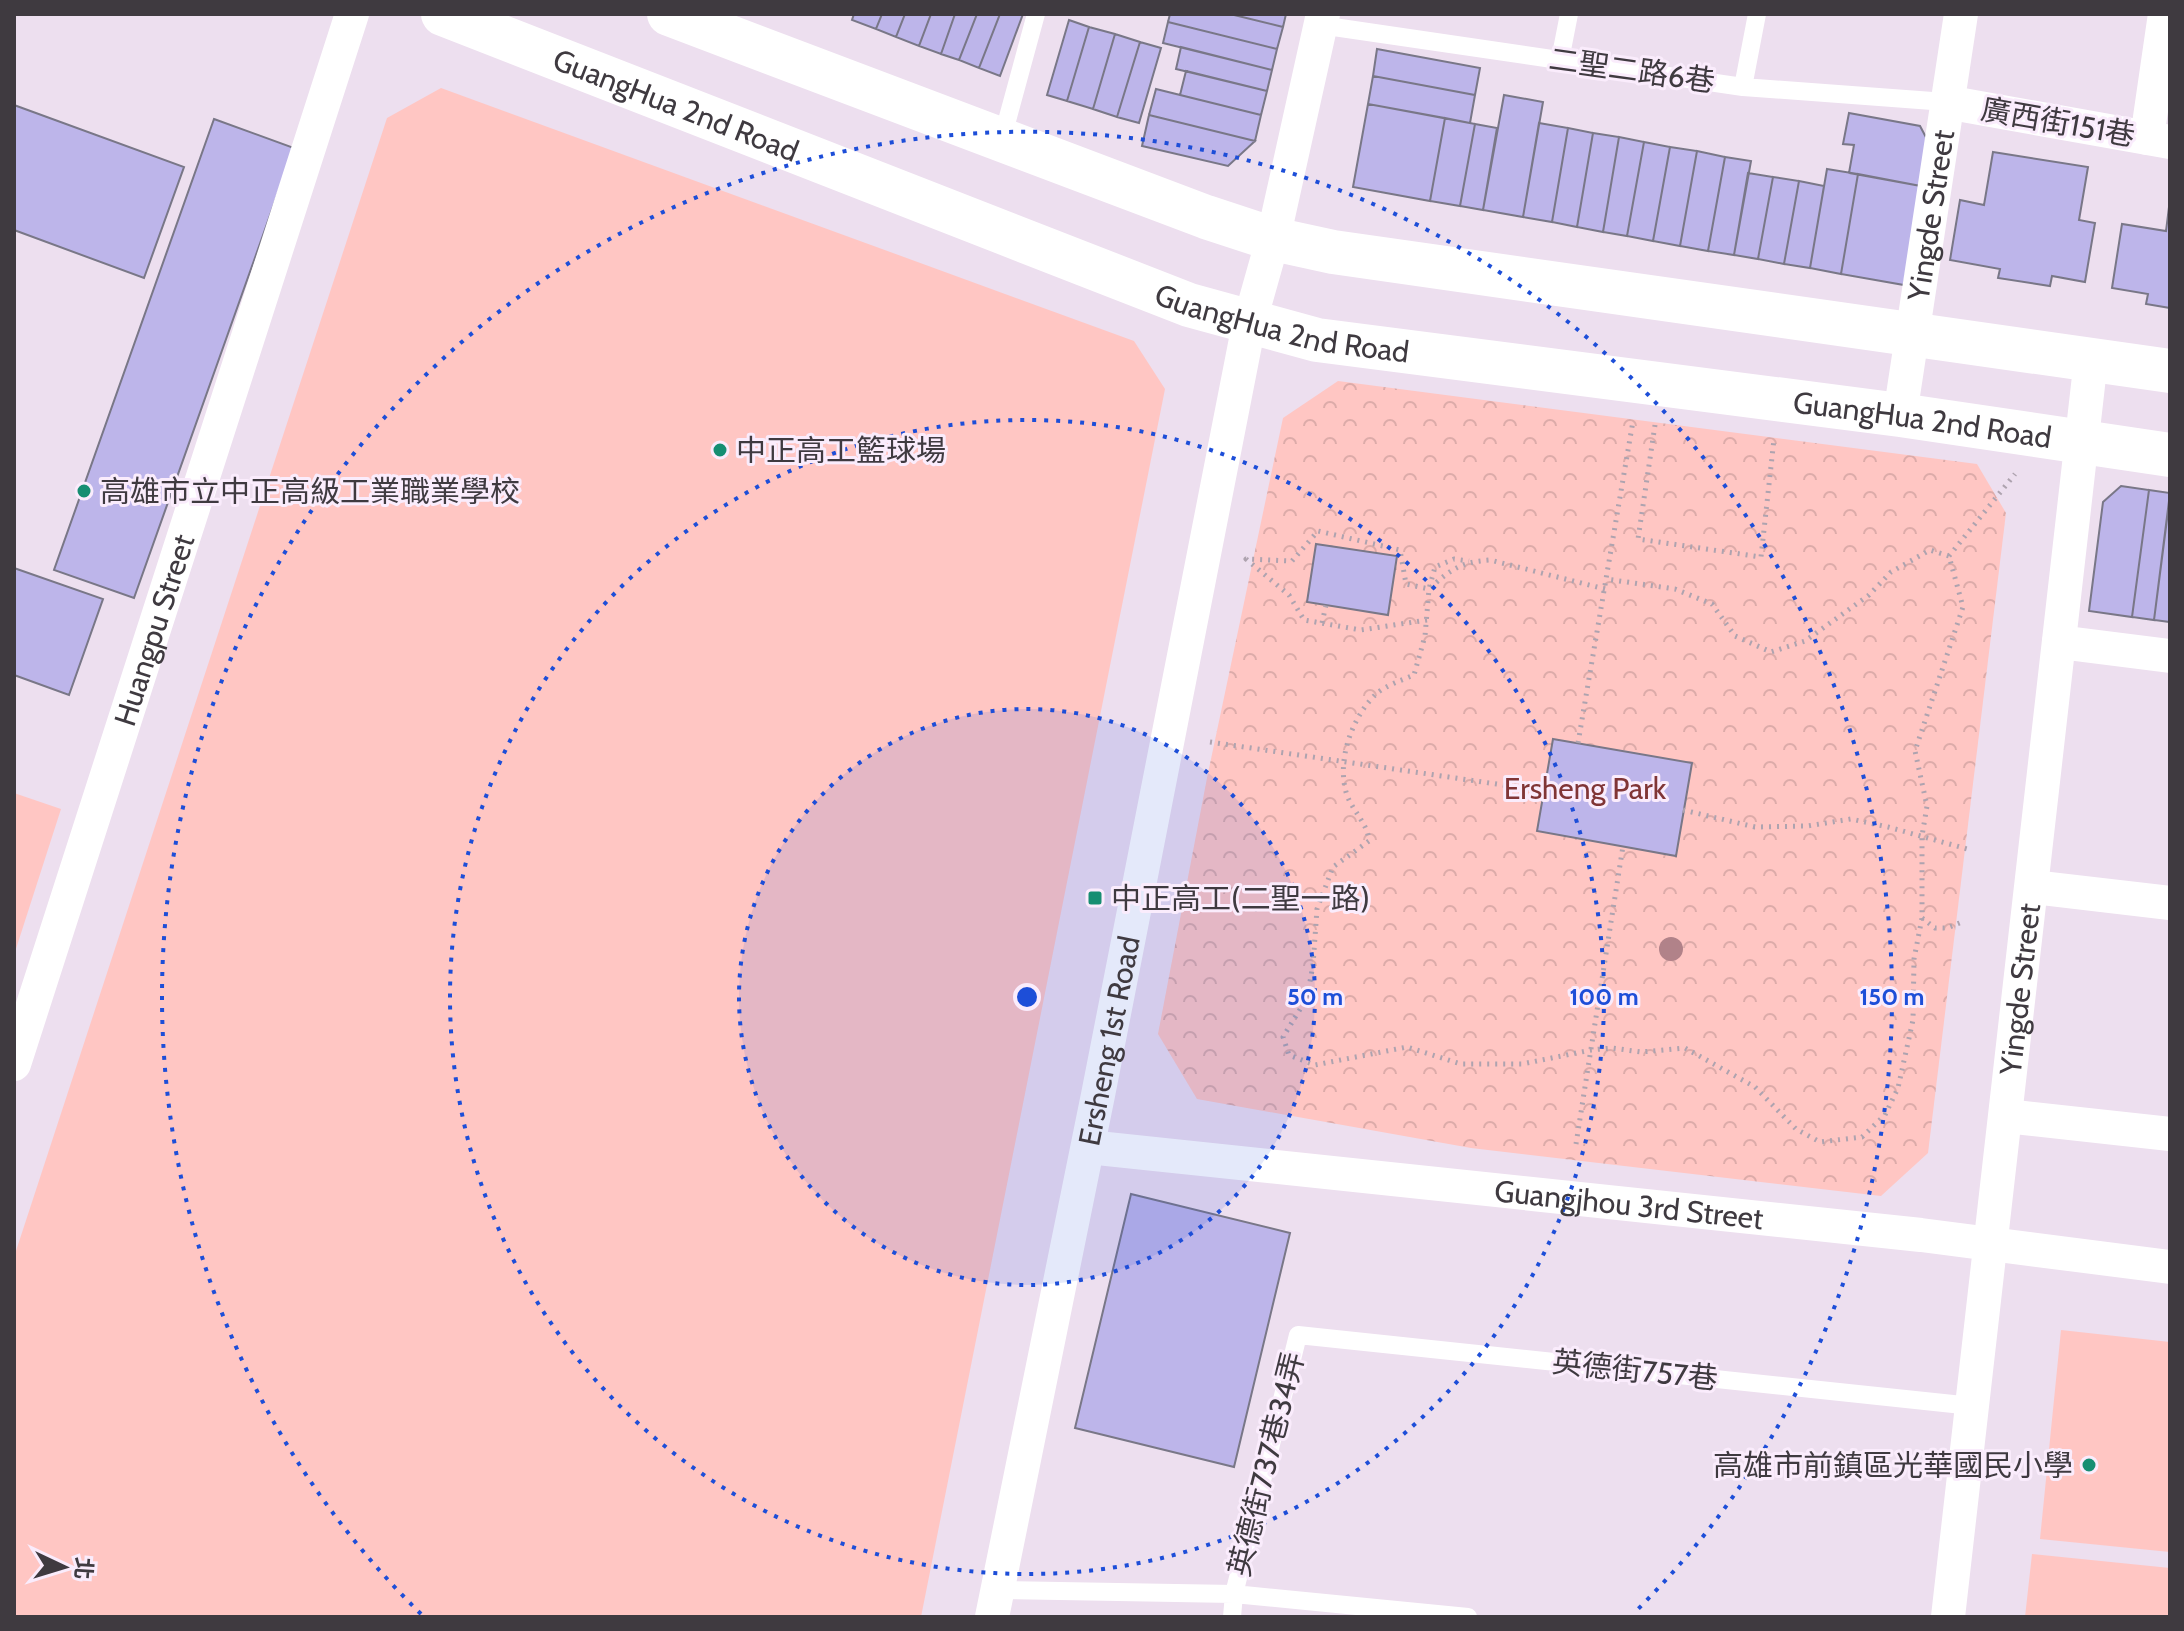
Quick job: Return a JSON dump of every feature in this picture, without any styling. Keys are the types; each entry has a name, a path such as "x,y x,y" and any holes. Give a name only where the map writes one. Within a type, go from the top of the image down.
{"street":[{"name":"Huangpu Street","path":"14,1064 352,14"},
{"name":"GuangHua 2nd Road","path":"443,14 1189,305 1249,324 1317,340 1900,415 2170,455"},
{"path":"669,14 1206,217 1273,239 1333,252 2170,371"},
{"name":"Yingde Street","path":"1900,415 1961,14"},
{"path":"2159,140 2165,14"},
{"name":"Ersheng 1st Road","path":"994,1604 1088,1147 1249,324 1273,239 1322,20"},
{"name":"廣西街151巷","path":"1946,102 2159,140"},
{"name":"Yingde Street","path":"1948,1617 2091,359"},
{"path":"2059,642 2170,656"},
{"path":"2032,887 2170,903"},
{"path":"2006,1116 2170,1134"},
{"name":"Guangjhou 3rd Street","path":"1088,1147 1991,1243 2170,1267"}],"lane":[{"path":"1002,139 1036,14"},
{"path":"1560,60 1569,14"},
{"path":"1743,87 1757,14"},
{"name":"二聖二路6巷","path":"1322,20 1743,87 1946,102"},
{"name":"英德街757巷","path":"1298,1335 1972,1406"},
{"name":"英德街737巷34弄","path":"1232,1617 1234,1594 1298,1335"},
{"path":"994,1604 1234,1594 1468,1617"}],"path":[{"path":"1578,743 1634,415"},
{"path":"1656,418 1638,539 1761,557 1774,434"},
{"path":"1949,556 2020,467"},
{"path":"1427,620 1361,630 1304,620 1289,595 1246,559 1292,561 1318,531 1400,550 1406,584 1429,589"},
{"path":"1336,547 1338,536"},
{"path":"1606,579 1675,589 1712,604 1735,636 1771,652 1805,641 1869,595 1891,572 1930,550 1949,556"},
{"path":"1605,589 1490,560 1454,559 1435,567 1414,675 1377,693 1354,724 1343,762 1345,791 1357,817 1368,830 1369,841 1333,867 1317,909 1307,998 1283,1037 1289,1055 1315,1065 1407,1047 1461,1064 1522,1064 1591,1050 1612,1048 1641,1052 1685,1048 1755,1087 1796,1129 1820,1142 1862,1137 1885,1115 1898,1088 1913,1020 1914,959 1922,918 1922,836 1927,806 1915,751 1963,607 1949,556"},
{"path":"1429,589 1451,568 1474,561"},
{"path":"1322,623 1326,605"},
{"path":"1210,742 1544,791"},
{"path":"1683,810 1755,827 1807,826 1851,819 1971,850"},
{"path":"1576,1144 1623,846"},
{"path":"1922,918 1935,928 1947,928 1962,922"}],"green space":[{"path":"441,88 1134,341 1165,389 921,1617 14,1617 14,1257 387,118"},
{"name":"Ersheng Park","path":"1338,381 1977,464 2006,513 1928,1153 1881,1196 1471,1148 1197,1099 1158,1034 1207,778 1283,418"},
{"path":"14,793 61,809 14,955"},
{"path":"2061,1330 2170,1342 2170,1552 2040,1539"},
{"path":"2032,1554 2170,1568 2170,1617 2025,1617"}],"building":[{"path":"854,14 882,14 876,29 852,20"},
{"path":"882,14 905,14 896,37 876,29"},
{"path":"905,14 931,14 919,46 896,37"},
{"path":"931,14 955,14 941,54 919,46"},
{"path":"955,14 977,14 959,60 941,54"},
{"path":"977,14 1000,14 979,68 959,60"},
{"path":"1000,14 1023,14 1000,76 979,68"},
{"path":"1170,14 1230,14 1283,27 1277,49 1168,22"},
{"path":"1230,14 1286,14 1283,27"},
{"path":"1069,20 1089,27 1067,101 1047,95"},
{"path":"1168,22 1277,49 1272,70 1163,43"},
{"path":"1089,27 1115,34 1093,109 1067,101"},
{"path":"1115,34 1140,42 1117,117 1093,109"},
{"path":"1140,42 1161,48 1139,123 1117,117"},
{"path":"1181,47 1272,70 1267,91 1176,69"},
{"path":"1377,49 1480,68 1475,95 1373,76"},
{"path":"1186,71 1267,91 1261,115 1180,95"},
{"path":"1373,76 1475,95 1470,123 1368,104"},
{"path":"1156,89 1261,115 1255,141 1149,115"},
{"path":"1504,95 1543,102 1523,217 1483,210"},
{"path":"1368,104 1445,118 1430,201 1353,187"},
{"path":"14,105 184,167 144,278 14,230"},
{"path":"1849,113 1920,126 1929,143 1921,186 1849,173 1854,145 1843,144"},
{"path":"1149,115 1255,141 1228,166 1142,146"},
{"path":"1445,118 1475,124 1460,206 1430,201"},
{"path":"214,119 294,148 134,598 54,570"},
{"path":"1539,123 1568,128 1552,222 1523,217"},
{"path":"1475,124 1497,128 1483,210 1460,206"},
{"path":"1568,128 1593,133 1577,227 1552,222"},
{"path":"1593,133 1619,137 1603,232 1577,227"},
{"path":"1619,137 1644,142 1627,236 1603,232"},
{"path":"1644,142 1670,147 1653,241 1627,236"},
{"path":"1670,147 1697,151 1680,246 1653,241"},
{"path":"1697,151 1725,157 1708,251 1680,246"},
{"path":"1993,152 2088,167 2079,220 2095,223 2085,282 2052,276 2050,286 1998,278 2000,269 1950,260 1960,200 1984,205"},
{"path":"1725,157 1751,161 1734,255 1708,251"},
{"path":"1827,169 1858,174 1841,274 1810,268"},
{"path":"1748,173 1773,177 1758,259 1734,255"},
{"path":"1858,174 1921,186 1904,285 1841,274"},
{"path":"1773,177 1799,181 1784,264 1758,259"},
{"path":"1799,181 1824,186 1810,268 1784,264"},
{"path":"2169,207 2170,308 2146,304 2148,294 2112,288 2122,224 2166,231"},
{"path":"2121,486 2149,490 2132,617 2089,611 2103,502"},
{"path":"2149,490 2170,493 2154,620 2132,617"},
{"path":"2170,496 2170,622 2154,620"},
{"path":"1316,544 1397,556 1388,615 1307,602"},
{"path":"14,568 103,599 69,695 14,675"},
{"path":"1553,739 1692,763 1676,856 1537,831"},
{"path":"1131,1194 1290,1233 1234,1467 1075,1428"}],"place":[{"name":"中正高工籃球場","path":"720,450"},
{"name":"高雄市立中正高級工業職業學校","path":"84,491"},
{"name":"中正高工(二聖一路)","path":"1095,898"},
{"name":"高雄市前鎮區光華國民小學","path":"2089,1465"}]}
